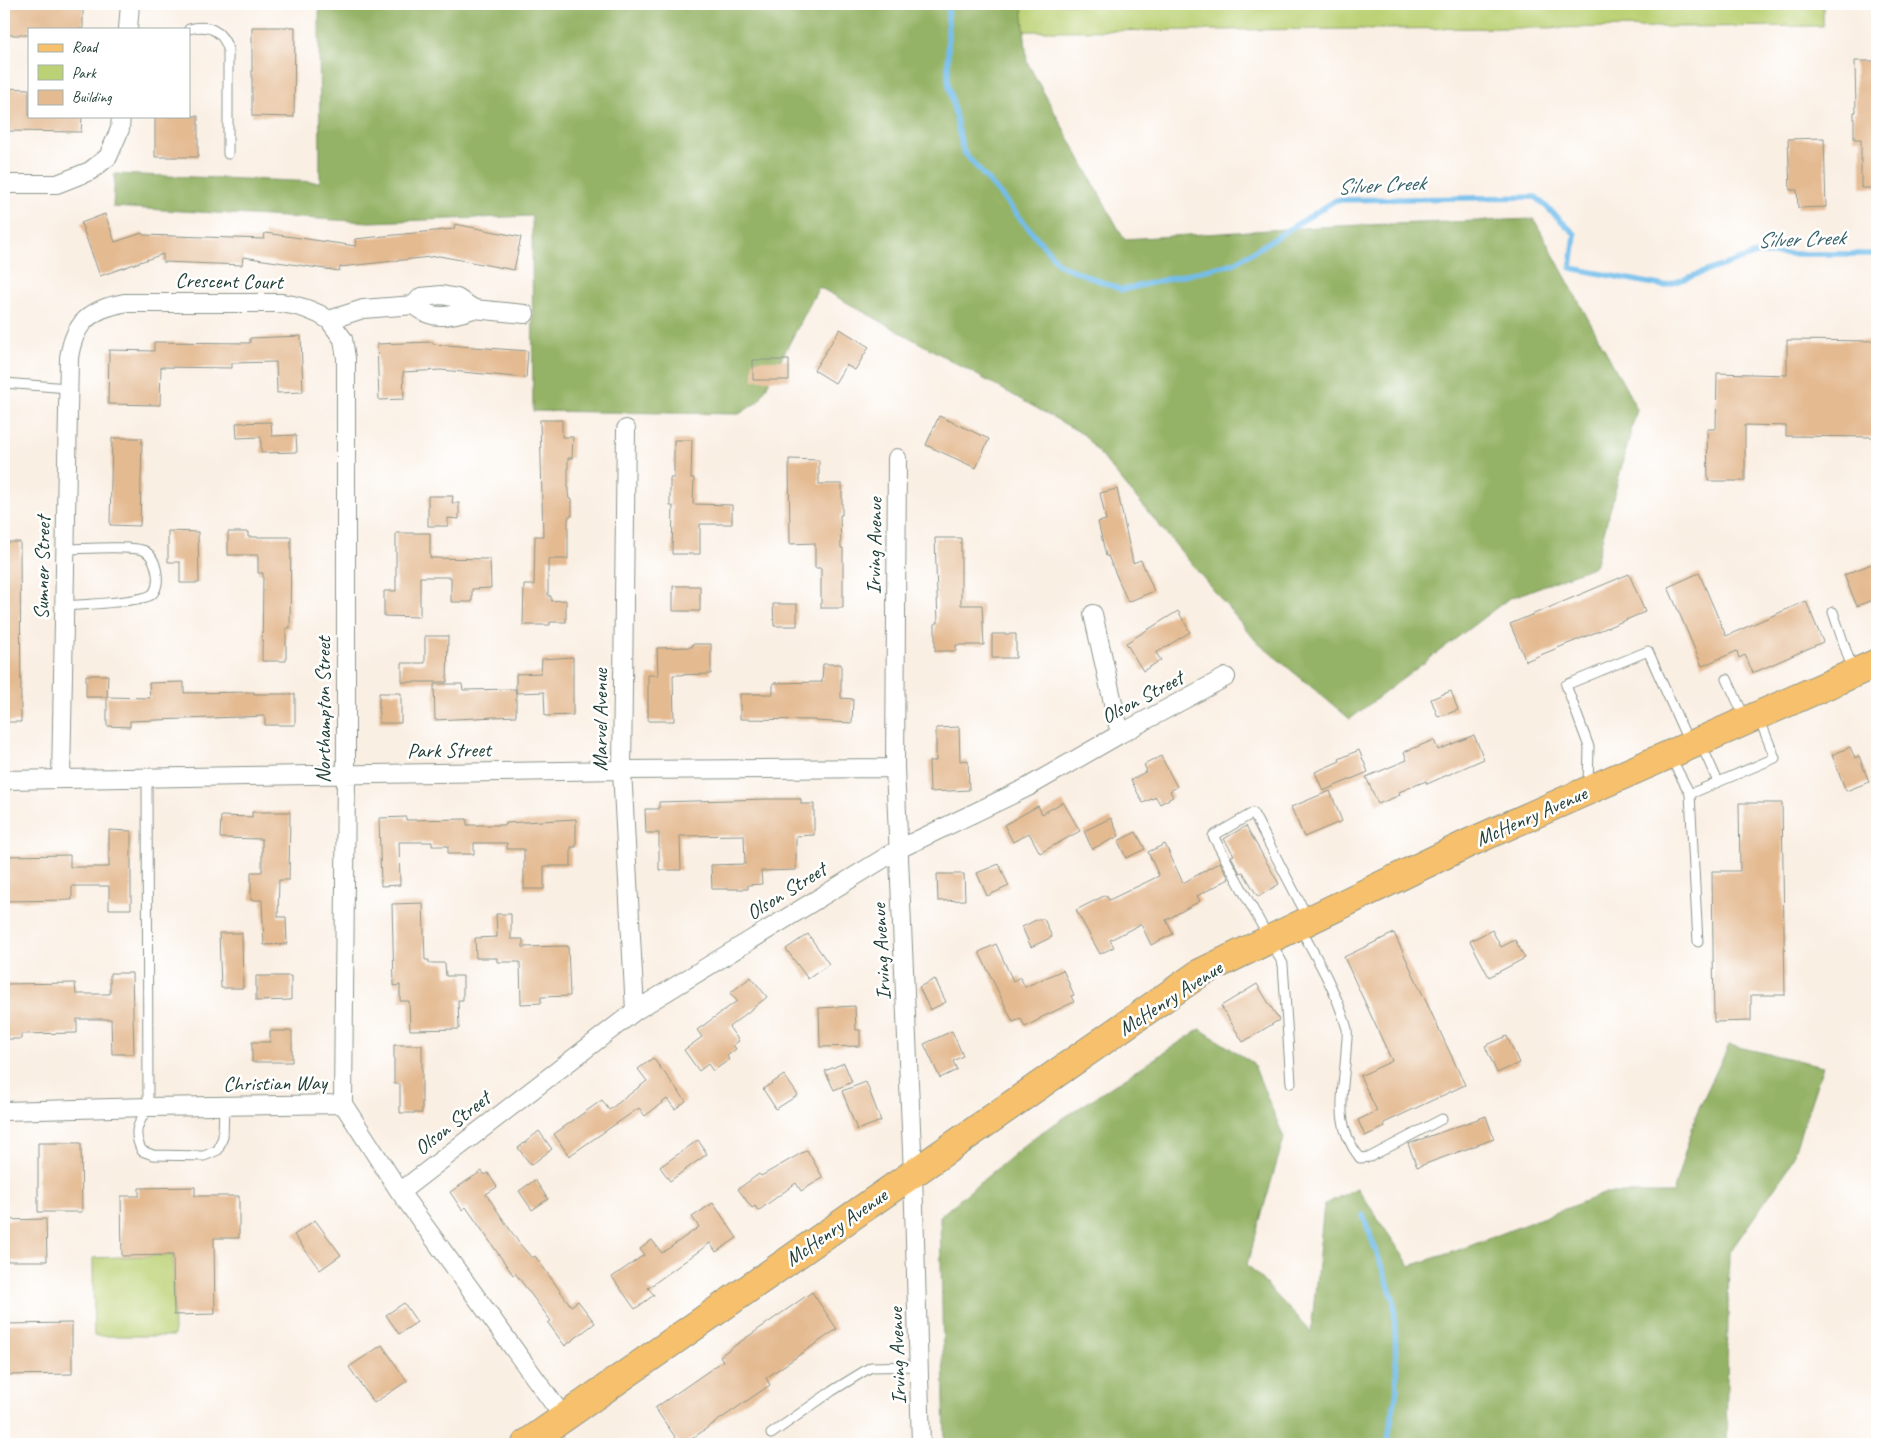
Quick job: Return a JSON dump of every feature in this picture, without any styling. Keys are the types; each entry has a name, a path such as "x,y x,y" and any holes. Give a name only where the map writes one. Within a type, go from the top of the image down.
{"main road":[{"name":"McHenry Avenue","path":"533,1442 564,1418 913,1173 1200,974 1469,843 1865,668"}],"street":[{"path":"128,28 130,4"},
{"path":"4,184 57,184 90,171 108,158 120,129 121,118"},
{"path":"329,320 371,308 414,305 421,297 442,295 457,298 474,309 525,314"},
{"name":"Crescent Court","path":"69,358 74,336 89,316 102,308 124,303 281,303 298,306 329,320"},
{"name":"Northampton Street","path":"329,320 342,339 346,358 346,774 343,1104"},
{"name":"Sumner Street","path":"61,779 69,358"},
{"name":"Marvel Avenue","path":"626,429 622,770 635,1011"},
{"name":"Irving Avenue","path":"898,458 895,768 913,1173 921,1444"},
{"path":"1093,614 1120,734"},
{"name":"Olson Street","path":"400,1192 635,1011 899,849 1028,787 1120,734 1226,677"},
{"name":"Park Street","path":"4,780 622,770 895,768"},
{"name":"Christian Way","path":"4,1111 343,1104 400,1192 564,1418"}],"lane":[{"path":"190,29 203,26 212,28 225,40 228,49 228,154"},
{"path":"4,383 68,388"},
{"path":"64,606 131,600 151,595 156,589 158,577 150,555 138,549 65,549"},
{"path":"1834,612 1865,668"},
{"path":"1587,791 1590,762 1589,747 1566,685 1648,651 1686,747 1698,942"},
{"path":"1690,794 1775,758 1727,679"},
{"path":"1686,747 1718,782"},
{"path":"147,778 148,1107 137,1127 137,1141 142,1151 153,1155 204,1156 218,1150 223,1137 224,1106"},
{"path":"1291,1083 1283,964 1213,836 1254,813 1326,974 1347,1030 1346,1068 1341,1104 1342,1122 1354,1150 1360,1158 1370,1157 1442,1119"},
{"path":"771,1434 832,1391 871,1367 920,1366"}],"green space":[{"path":"319,4 1022,4 1027,62 1124,239 1335,226 1534,219 1637,409 1595,566 1508,599 1350,719 1256,641 1083,434 819,287 759,401 739,414 533,411 532,216 370,222 113,207 115,174 320,182"},
{"path":"905,4 1823,4 1823,26 905,32"},
{"path":"1200,1029 1253,1063 1284,1138 1247,1264 1311,1332 1324,1205 1357,1188 1410,1266 1462,1249 1606,1193 1673,1193 1697,1112 1729,1045 1823,1066 1789,1167 1729,1253 1726,1444 945,1444 940,1216 1036,1136"},
{"path":"173,1255 174,1336 94,1336 93,1258"}],"building":[{"path":"4,4 83,4 83,28 28,28 28,35 4,35"},
{"path":"252,27 295,27 294,117 252,116"},
{"path":"1855,61 1877,61 1877,188 1861,188 1861,139 1854,139 1854,112 1856,112"},
{"path":"4,88 28,89 28,118 82,118 81,132 4,131"},
{"path":"190,116 198,116 198,157 155,157 155,118 190,118"},
{"path":"1824,138 1826,207 1798,208 1797,190 1790,190 1788,139"},
{"path":"105,214 115,242 142,233 143,235 264,239 265,233 356,246 355,239 454,229 455,224 521,237 514,270 439,256 340,267 339,271 243,257 242,265 163,262 163,254 100,276 81,223"},
{"path":"840,329 869,347 855,370 846,365 835,383 814,370"},
{"path":"301,336 303,392 277,393 276,362 232,363 232,368 161,367 160,405 108,404 109,350 154,351 154,342 250,343 250,338"},
{"path":"1787,340 1877,341 1877,437 1786,436 1786,426 1745,425 1745,481 1708,481 1707,429 1716,429 1717,373 1787,375"},
{"path":"433,342 433,344 528,351 526,378 441,370 403,372 404,399 379,400 377,344"},
{"path":"753,360 789,360 789,380 753,380"},
{"path":"939,416 989,439 976,468 926,445"},
{"path":"540,420 562,420 562,437 573,437 572,458 568,458 568,492 569,499 572,499 572,516 569,516 568,520 568,559 548,559 548,596 551,596 551,601 566,600 566,622 550,622 550,625 523,625 524,585 534,585 535,536 543,536"},
{"path":"271,422 272,436 296,435 297,452 261,453 261,437 237,438 236,423"},
{"path":"112,438 142,438 140,526 110,525"},
{"path":"674,440 692,440 691,478 694,478 693,504 732,505 732,524 700,524 700,554 672,554 673,506 670,506 670,478 674,478"},
{"path":"789,459 819,460 819,484 842,484 842,515 840,515 841,548 843,548 843,608 821,608 821,568 815,568 815,543 790,544"},
{"path":"1117,489 1133,563 1141,560 1154,591 1128,602 1108,556 1106,556 1098,522 1106,520 1100,493"},
{"path":"428,496 453,496 452,503 459,503 459,519 448,518 448,526 428,526"},
{"path":"168,531 198,532 199,583 180,583 180,562 168,562"},
{"path":"228,532 248,532 248,537 291,537 290,628 286,628 286,661 262,661 263,573 258,573 258,555 228,555"},
{"path":"396,533 430,533 430,558 490,559 491,588 472,589 472,602 451,602 451,577 420,577 420,617 384,616 384,591 396,591"},
{"path":"935,538 961,538 961,605 982,605 984,645 956,645 956,651 935,651 935,623 938,623"},
{"path":"4,542 20,542 21,722 4,722"},
{"path":"1874,563 1877,571 1877,598 1857,606 1844,575"},
{"path":"1699,573 1726,636 1806,601 1823,642 1753,673 1745,655 1739,658 1737,651 1702,666 1668,587"},
{"path":"1629,574 1645,612 1526,661 1510,624"},
{"path":"673,586 700,586 700,611 673,611"},
{"path":"773,604 797,604 797,626 774,626"},
{"path":"1178,611 1190,632 1156,653 1161,660 1143,671 1126,643"},
{"path":"992,634 1016,634 1016,658 992,658"},
{"path":"425,636 448,636 447,682 402,682 402,663 425,663"},
{"path":"692,644 711,644 711,674 673,675 674,721 648,721 648,675 658,675 657,648 692,647"},
{"path":"573,657 573,715 545,716 544,692 516,693 516,674 541,673 542,659"},
{"path":"823,664 841,664 841,698 853,699 852,723 815,720 740,719 740,694 773,694 773,683 822,682"},
{"path":"86,675 108,675 107,697 86,697"},
{"path":"184,682 184,693 254,692 254,694 295,694 295,725 265,725 265,716 130,721 130,727 107,726 107,697 150,698 149,683"},
{"path":"434,684 462,684 463,690 516,689 516,716 435,720"},
{"path":"1451,691 1458,710 1438,717 1431,699"},
{"path":"379,693 401,693 401,723 379,723"},
{"path":"959,727 960,761 968,760 969,790 930,792 929,761 936,761 936,728"},
{"path":"1474,735 1484,759 1427,784 1426,781 1399,792 1400,795 1378,804 1366,777 1407,760 1404,752 1434,740 1438,750"},
{"path":"1850,747 1855,758 1859,756 1869,782 1846,791 1832,755"},
{"path":"1359,750 1368,772 1323,791 1315,772"},
{"path":"1161,756 1177,787 1170,791 1173,797 1160,804 1156,797 1143,803 1131,780 1147,771 1144,765"},
{"path":"1330,791 1342,821 1304,837 1291,807"},
{"path":"801,799 801,804 814,804 814,835 796,836 796,870 761,871 762,884 748,885 748,889 712,889 711,865 745,864 744,835 680,836 681,870 659,870 659,833 646,833 645,809 659,809 659,802"},
{"path":"1063,802 1080,831 1040,853 1029,833 1013,842 1004,825 1038,806 1042,814"},
{"path":"1739,803 1782,803 1785,995 1751,995 1751,1021 1714,1022 1712,871 1740,871"},
{"path":"252,812 290,812 289,880 279,880 278,917 286,917 287,944 264,945 262,900 251,900 251,872 262,872 262,839 220,838 221,816 252,817"},
{"path":"406,817 406,820 467,819 467,825 506,825 506,823 576,819 576,847 571,847 571,866 544,866 544,889 524,889 524,849 507,849 507,843 474,843 474,854 448,854 448,846 432,846 432,842 399,842 400,885 381,886 379,818"},
{"path":"1111,818 1119,836 1092,849 1084,831"},
{"path":"1246,826 1279,884 1258,897 1243,872 1240,873 1231,856 1234,855 1224,839"},
{"path":"109,830 131,831 131,909 109,909 109,886 72,886 72,900 4,901 4,856 70,855 70,867 109,867"},
{"path":"1136,832 1145,849 1126,858 1118,841"},
{"path":"1165,844 1183,883 1220,862 1229,879 1197,896 1200,901 1166,920 1173,934 1151,945 1141,924 1110,940 1114,947 1100,954 1076,910 1106,895 1109,900 1159,876 1148,852"},
{"path":"999,864 1009,886 987,896 977,873"},
{"path":"937,874 964,874 965,900 938,901"},
{"path":"423,903 425,960 429,960 429,963 445,963 446,976 463,976 463,1000 458,1000 459,1029 410,1030 409,1001 400,1001 400,985 394,986 392,904"},
{"path":"496,914 511,914 511,939 523,939 523,947 568,946 570,996 541,997 541,1003 521,1004 520,962 497,962 497,958 476,958 475,938 497,937"},
{"path":"1038,919 1044,919 1052,937 1031,947 1022,927"},
{"path":"1492,930 1501,947 1515,940 1525,958 1489,977 1470,941"},
{"path":"219,933 242,933 243,988 221,988"},
{"path":"1394,933 1465,1085 1384,1123 1385,1127 1365,1136 1358,1120 1377,1111 1360,1076 1392,1061 1344,957"},
{"path":"808,934 829,964 808,979 786,949"},
{"path":"996,944 1013,981 1020,977 1025,987 1063,970 1074,995 1071,996 1074,1002 1025,1027 1021,1019 1013,1022 979,952"},
{"path":"110,973 132,973 134,1054 112,1054 111,1019 77,1019 77,1033 21,1034 21,1039 4,1039 4,984 75,983 76,994 110,994"},
{"path":"256,976 291,976 291,1000 256,1001"},
{"path":"751,977 767,997 729,1027 739,1041 733,1045 736,1049 727,1056 729,1060 713,1071 708,1064 699,1071 684,1050 702,1037 697,1030 737,1001 730,993"},
{"path":"935,979 946,1002 930,1010 919,987"},
{"path":"1257,984 1279,1020 1243,1042 1221,1006"},
{"path":"855,1006 856,1030 860,1030 860,1046 820,1047 819,1008"},
{"path":"270,1031 292,1031 292,1062 252,1062 252,1042 270,1042"},
{"path":"952,1031 963,1056 953,1061 957,1070 940,1078 924,1044"},
{"path":"1507,1036 1519,1063 1497,1073 1485,1046"},
{"path":"394,1045 422,1045 422,1113 400,1113 400,1084 394,1084"},
{"path":"653,1058 686,1101 675,1109 667,1099 645,1116 639,1108 569,1156 554,1134 602,1100 609,1110 647,1081 638,1069"},
{"path":"844,1063 852,1082 834,1090 825,1071"},
{"path":"784,1075 798,1095 776,1109 763,1089"},
{"path":"866,1082 881,1121 857,1130 842,1091"},
{"path":"1486,1116 1494,1139 1417,1167 1408,1144"},
{"path":"539,1131 552,1149 531,1165 518,1148"},
{"path":"698,1140 707,1154 670,1181 660,1167"},
{"path":"38,1143 81,1143 82,1212 38,1212"},
{"path":"807,1150 823,1178 801,1191 796,1183 758,1211 755,1206 752,1208 738,1189 759,1174 761,1176"},
{"path":"482,1171 485,1175 488,1173 497,1187 486,1194 519,1243 532,1258 535,1256 571,1306 578,1301 595,1323 565,1346 548,1323 551,1321 515,1273 513,1275 466,1207 462,1210 450,1192"},
{"path":"535,1180 548,1199 532,1210 519,1191"},
{"path":"195,1187 195,1196 239,1196 239,1238 214,1238 215,1314 174,1315 173,1255 122,1256 121,1196 139,1196 139,1188"},
{"path":"713,1203 737,1238 716,1252 710,1243 648,1288 654,1295 635,1309 612,1277 644,1255 640,1249 652,1240 662,1253 699,1227 692,1217"},
{"path":"46,1219 47,1261 4,1261 4,1220"},
{"path":"315,1220 341,1255 320,1270 294,1235"},
{"path":"812,1292 837,1329 766,1378 770,1385 684,1444 680,1444 655,1408 723,1361 720,1356"},
{"path":"404,1303 417,1322 399,1334 386,1315"},
{"path":"72,1323 72,1374 4,1375 4,1324"},
{"path":"382,1345 407,1381 374,1403 349,1367"}],"waterway":[{"name":"Silver Creek","path":"948,4 948,81 963,151 1060,265 1122,290 1235,263 1336,200 1536,197 1575,234 1571,268 1664,286 1756,254 1877,254"},
{"path":"1363,1215 1394,1301 1397,1389 1387,1444"}]}
